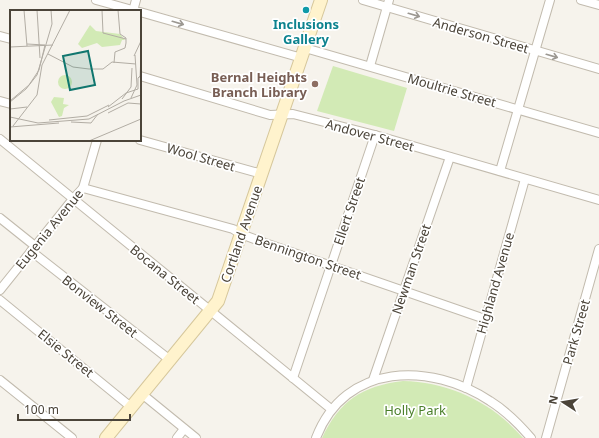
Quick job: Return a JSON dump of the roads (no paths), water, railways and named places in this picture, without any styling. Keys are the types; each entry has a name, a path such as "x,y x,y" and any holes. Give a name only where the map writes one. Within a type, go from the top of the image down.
{"street":[{"name":"Moultrie Street","path":"96,0 131,10"},
{"path":"135,10 136,0"},
{"name":"Cortland Avenue","path":"106,438 218,302 304,53 320,0"},
{"name":"Anderson Street","path":"363,0 388,4 535,51 599,69"},
{"path":"500,171 550,0"},
{"path":"581,0 599,5"},
{"path":"370,66 388,4"},
{"name":"Moultrie Street","path":"141,12 304,53 370,66 599,133"},
{"path":"0,36 10,39"},
{"name":"Andover Street","path":"141,76 270,115 293,114 375,135 599,200"},
{"path":"0,101 10,104"},
{"name":"Ellert Street","path":"293,378 375,135"},
{"name":"Bocana Street","path":"0,139 331,409"},
{"name":"Wool Street","path":"141,140 262,174"},
{"name":"Eugenia Avenue","path":"0,290 83,188 97,141"},
{"name":"Newman Street","path":"373,380 450,157"},
{"name":"Highland Avenue","path":"466,388 525,179"},
{"name":"Bennington Street","path":"83,188 233,229 241,234 485,319"},
{"name":"Bonview Street","path":"0,218 33,249 170,360"},
{"name":"Park Street","path":"546,438 599,249"},
{"name":"Elsie Street","path":"0,300 131,407"},
{"path":"316,438 322,423 331,409 350,392 373,380 401,375 427,376 466,388 503,410 531,438"},
{"path":"0,380 72,438"},
{"path":"142,394 196,438"},
{"path":"177,438 184,428"}],"place":[{"name":"Inclusions Gallery","path":"306,10"},
{"name":"Bernal Heights Branch Library","path":"315,84"}],"park label":[{"name":"Holly Park","path":"415,410"}]}
